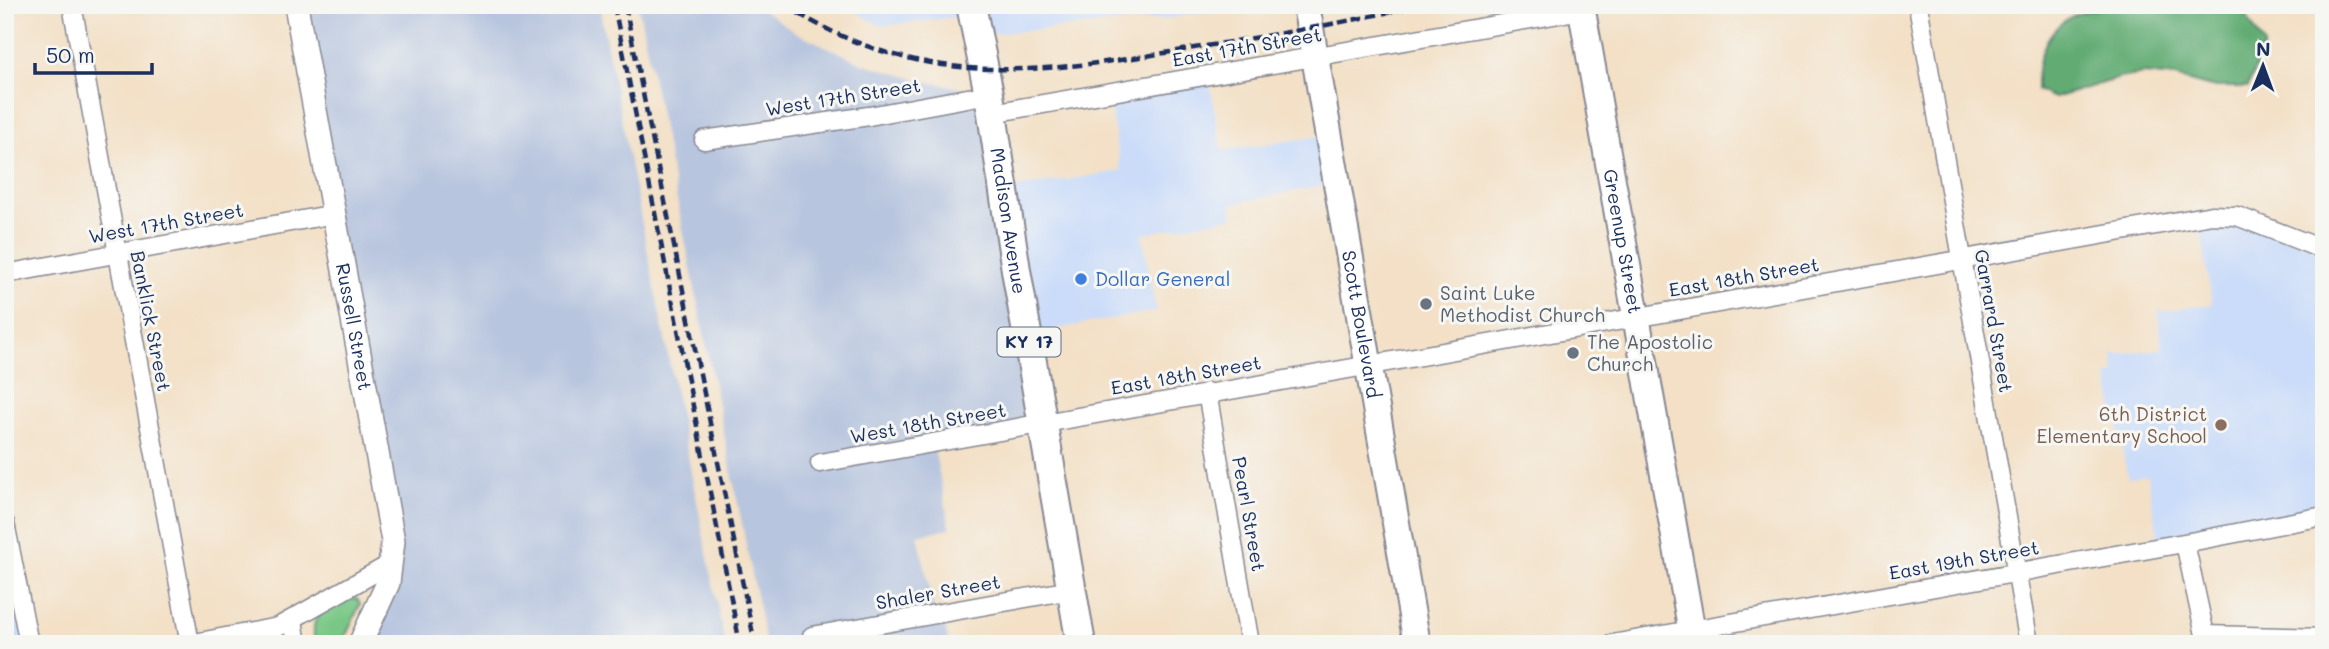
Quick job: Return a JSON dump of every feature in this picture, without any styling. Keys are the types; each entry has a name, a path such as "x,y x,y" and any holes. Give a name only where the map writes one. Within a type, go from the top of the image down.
{"main road":[{"name":"Madison Avenue","path":"971,5 991,103 1081,644"},
{"name":"Scott Boulevard","path":"1306,5 1416,644"},
{"name":"Greenup Street","path":"1585,7 1636,318 1693,637"}],"street":[{"name":"Banklick Street","path":"72,5 190,644"},
{"name":"Russell Street","path":"296,5 387,496 393,541 388,583 360,644"},
{"name":"Garrard Street","path":"1917,5 2029,644"},
{"name":"East 17th Street","path":"991,103 1314,57 1585,7"},
{"name":"West 17th Street","path":"704,140 869,116 991,103"},
{"name":"West 17th Street","path":"5,274 335,214"},
{"name":"East 18th Street","path":"1043,424 1207,392 2212,215 2237,216 2324,250"},
{"name":"Pearl Street","path":"1207,392 1250,644"},
{"name":"West 18th Street","path":"820,463 1043,424"},
{"name":"East 19th Street","path":"1612,644 1693,637 2017,572 2324,516"},
{"path":"5,523 29,644"},
{"path":"2185,542 2206,640 2324,638"},
{"path":"190,644 278,627 392,563"},
{"name":"Shaler Street","path":"812,636 1071,590"},
{"path":"293,620 297,644"}],"shaded area":[{"path":"296,5 599,5 725,644 360,644 392,563"},
{"path":"638,5 756,5 797,33 862,63 915,79 989,94 1043,423 933,443 950,528 918,535 935,614 942,613 949,644 766,644"},
{"path":"844,5 1245,5 1163,19 977,35 973,15 881,26"},
{"path":"1208,75 1222,151 1328,135 1336,183 1231,204 1233,217 1142,234 1156,311 1027,334 1004,190 1121,171 1108,93"},
{"name":"6th District Elementary School","path":"2212,215 2324,250 2324,516 2160,547 2147,475 2128,478 2107,376 2115,374 2113,354 2162,349 2158,312 2212,304 2199,217"},
{"path":"5,528 29,644 5,644"}],"green space":[{"path":"2112,5 2244,12 2264,45 2248,87 2211,87 2175,77 2144,74 2119,78 2054,98 2037,90 2038,69 2043,50 2047,40 2060,24 2073,16"},
{"path":"348,598 357,599 360,604 342,644 315,644 316,619 325,610"}],"railway":[{"path":"614,5 740,644"},
{"path":"625,5 755,644"},
{"path":"785,5 837,34 888,53 939,64 991,69 1043,68 1150,55 1314,27 1420,5"}],"place":[{"name":"Dollar General","path":"1081,279"},
{"name":"Saint Luke Methodist Church","path":"1426,304"},
{"name":"The Apostolic Church","path":"1573,353"},
{"name":"6th District Elementary School","path":"2221,425"}]}
